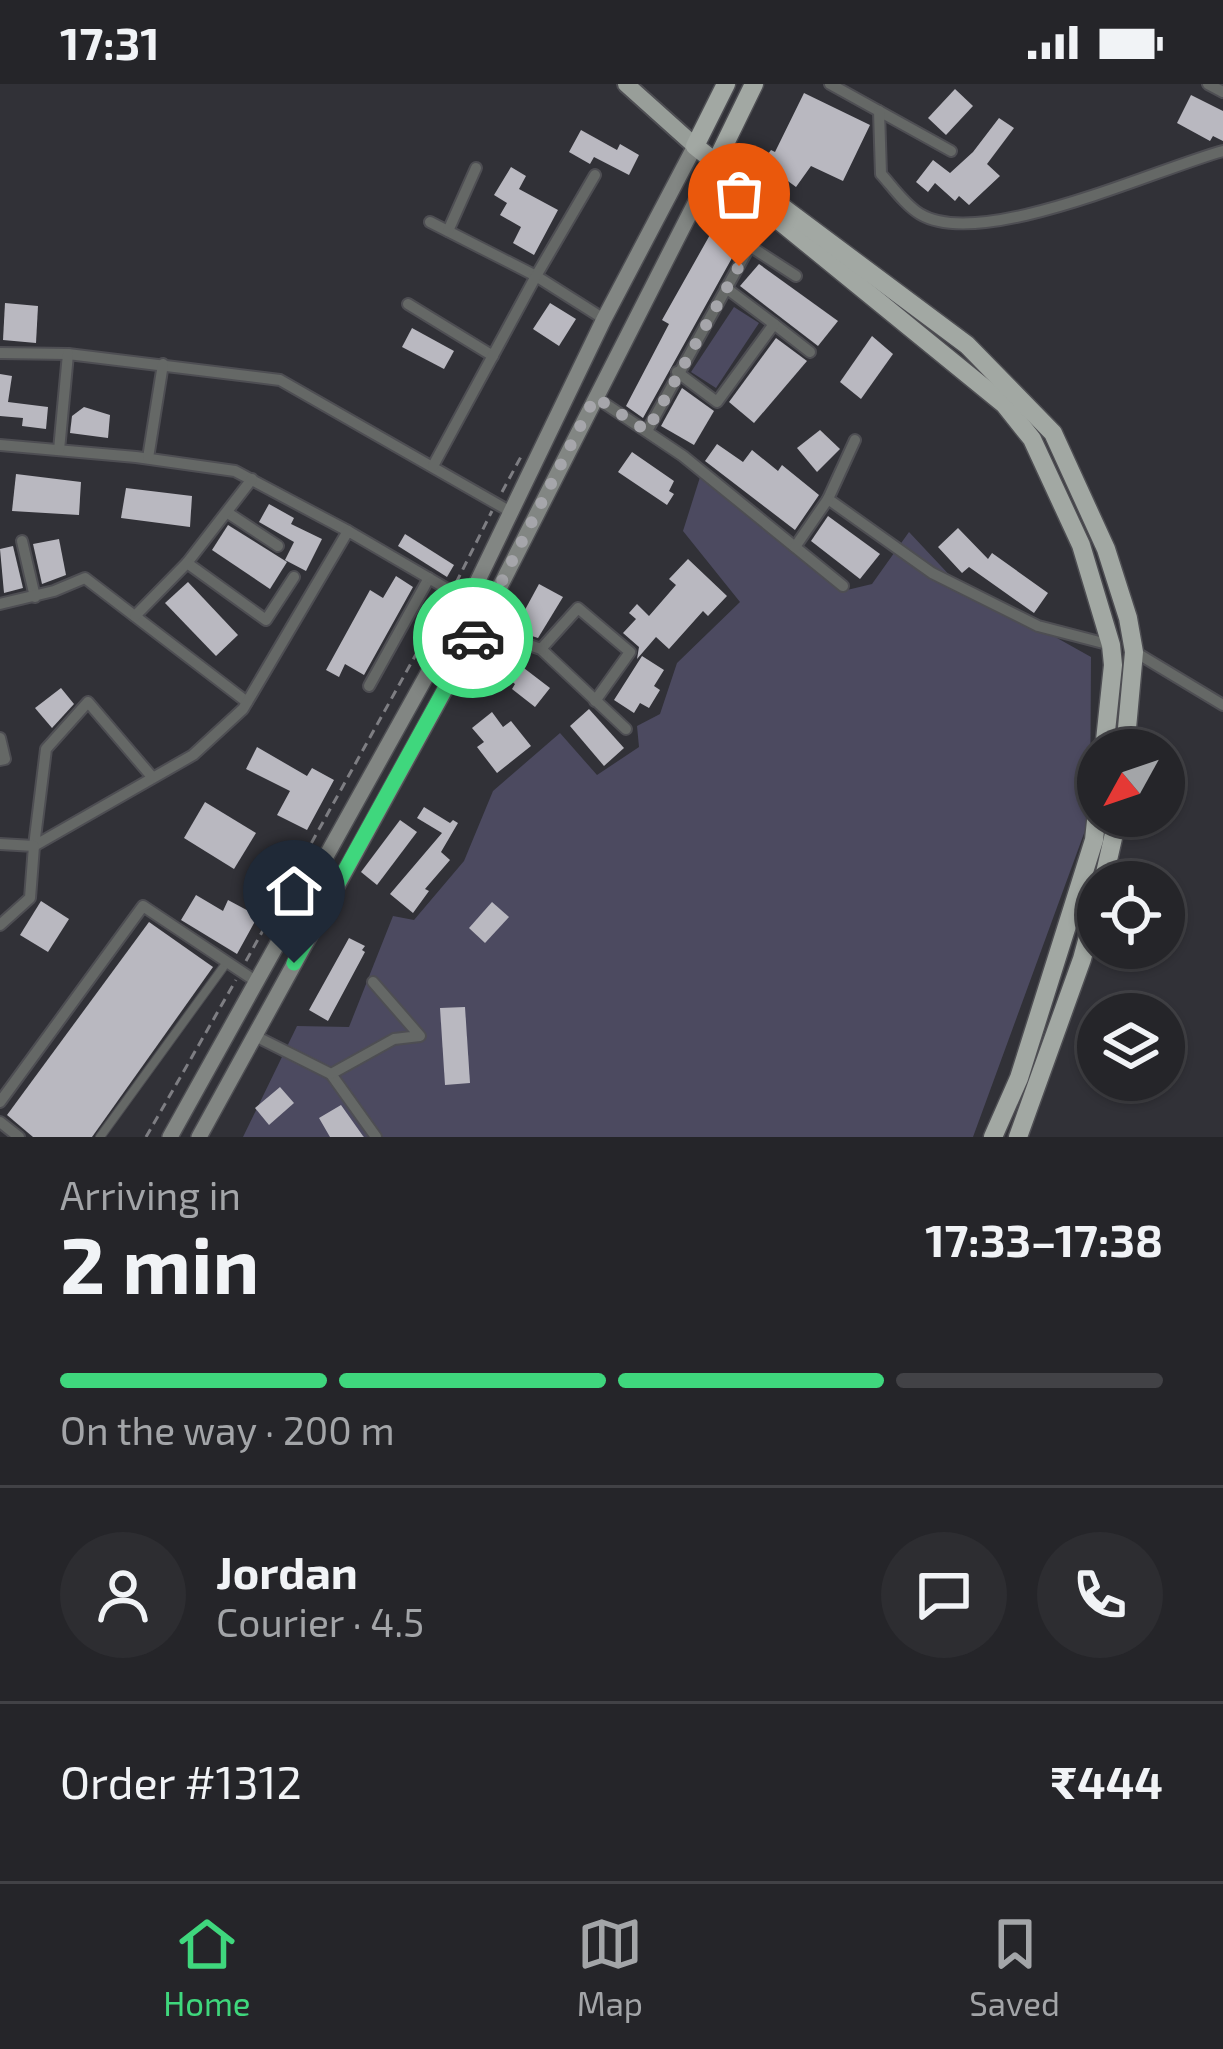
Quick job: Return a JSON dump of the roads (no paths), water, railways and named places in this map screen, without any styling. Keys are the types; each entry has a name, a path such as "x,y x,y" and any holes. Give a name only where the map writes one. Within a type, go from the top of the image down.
{"highway":[{"path":"726,84 695,146 1004,404 1032,439 1081,545 1111,645 1106,729"},
{"path":"716,162 754,84"},
{"path":"760,199 778,204 967,345 1054,433 1106,549 1128,618 1134,652 1127,729"},
{"path":"992,1137 1019,1078 1094,837"},
{"path":"1018,1137 1078,969"}],"main road":[{"path":"170,1137 468,601 503,508 695,146 626,84"},
{"path":"199,1137 479,628 716,162"},
{"path":"468,601 488,611"}],"street":[{"path":"830,84 951,151"},
{"path":"1208,84 1223,92"},
{"path":"879,111 880,174 920,214 948,222 1026,218 1223,151"},
{"path":"448,231 476,168"},
{"path":"434,466 595,176"},
{"path":"692,208 796,276"},
{"path":"430,221 536,276 604,320"},
{"path":"647,431 752,244"},
{"path":"726,288 810,352"},
{"path":"408,304 493,356"},
{"path":"677,372 717,402 774,324"},
{"path":"0,353 68,354 280,380 503,508"},
{"path":"59,450 68,354"},
{"path":"148,458 163,364"},
{"path":"595,397 647,431 843,586"},
{"path":"795,547 828,499 855,440"},
{"path":"0,445 236,471 468,601"},
{"path":"135,616 187,563 252,478"},
{"path":"828,499 932,574 1038,626 1134,652 1223,705"},
{"path":"227,513 278,546"},
{"path":"0,844 34,846 193,755 247,703 348,531"},
{"path":"22,541 35,597"},
{"path":"187,563 266,620 294,577"},
{"path":"0,601 35,597 85,578 247,703"},
{"path":"369,686 429,578"},
{"path":"542,650 578,608 630,652 596,701"},
{"path":"479,628 542,650 626,729"},
{"path":"0,925 31,898 46,748 88,702 153,778"},
{"path":"0,738 5,759 0,760"},
{"path":"0,1102 143,906 257,982"},
{"path":"100,1137 227,962"},
{"path":"331,1074 394,1039 420,1036 373,982"},
{"path":"255,1036 331,1074 376,1137"},
{"path":"0,1122 19,1137"}]}
